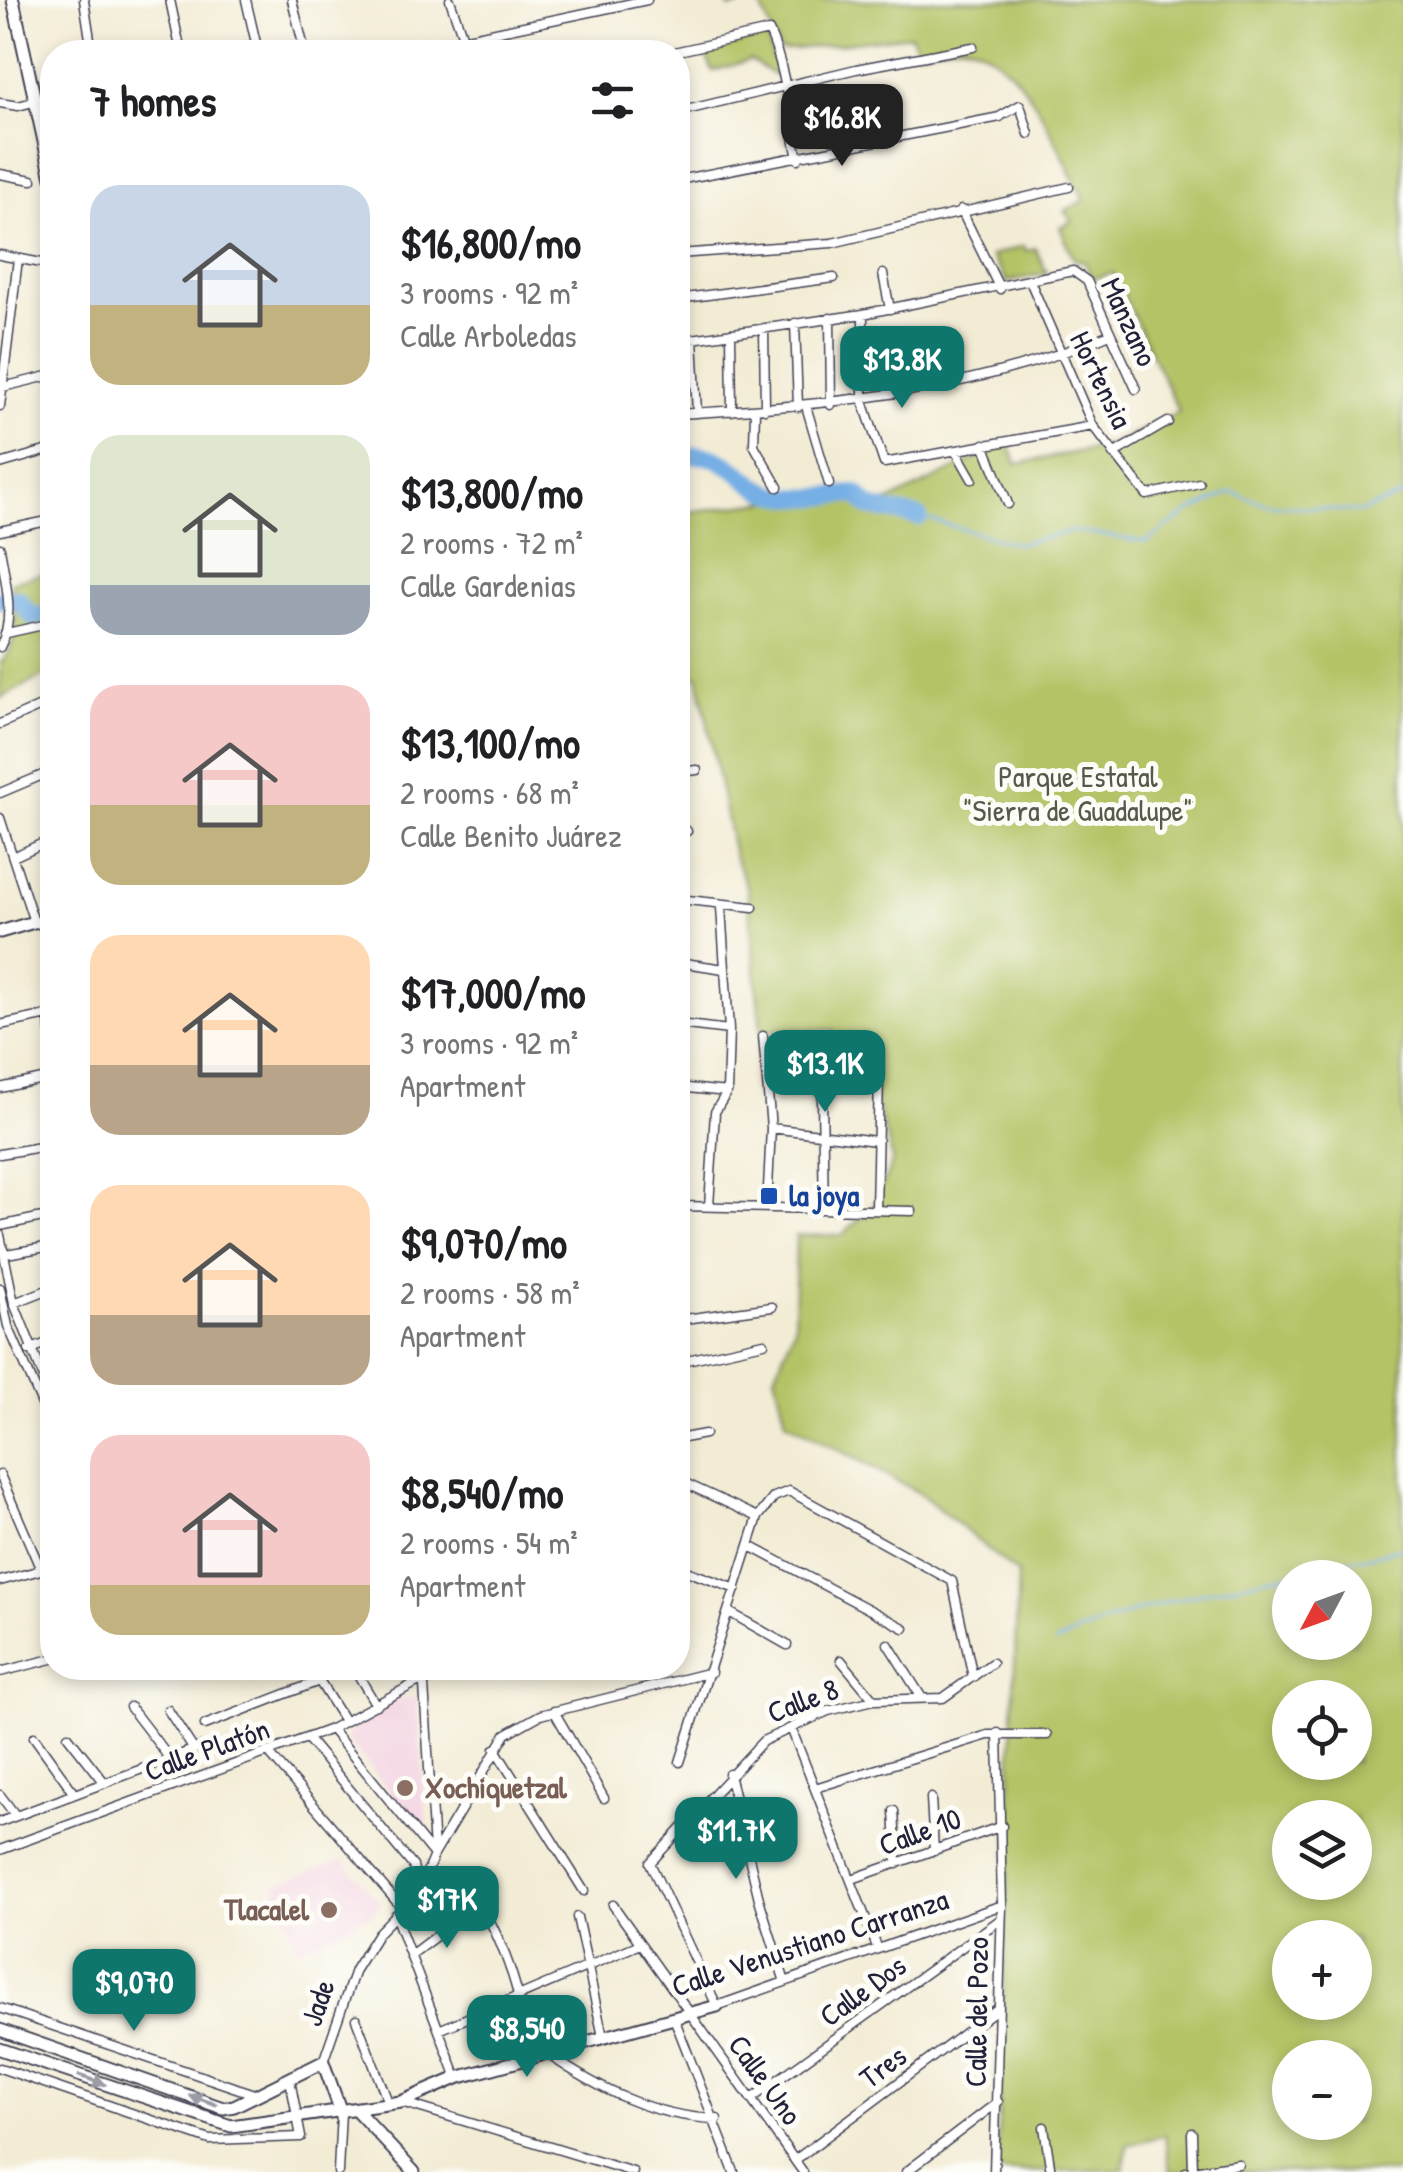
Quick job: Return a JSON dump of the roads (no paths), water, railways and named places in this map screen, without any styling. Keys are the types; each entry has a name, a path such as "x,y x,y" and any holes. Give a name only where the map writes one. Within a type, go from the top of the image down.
{"street":[{"path":"12,0 40,125"},
{"path":"84,0 90,40"},
{"path":"170,0 178,40"},
{"path":"246,0 255,40"},
{"path":"292,0 302,40"},
{"path":"450,0 465,40 647,0"},
{"path":"690,48 769,30 784,65 784,88 798,159"},
{"path":"690,109 856,68 972,47"},
{"path":"0,103 18,106 40,98"},
{"path":"690,178 999,117 1020,105 1029,134"},
{"path":"0,174 32,180"},
{"path":"690,253 832,242 1069,187"},
{"path":"961,210 1000,289"},
{"path":"0,255 40,263"},
{"path":"0,406 18,259"},
{"name":"Manzano","path":"1030,281 1073,271 1081,274 1136,389"},
{"path":"883,274 890,309"},
{"path":"690,298 834,278"},
{"path":"690,339 862,314 1030,281"},
{"name":"Hortensia","path":"1030,281 1093,426 1147,496 1200,483"},
{"path":"862,314 864,400 884,462 1093,426"},
{"path":"830,318 831,405"},
{"path":"795,324 802,406 828,484"},
{"path":"764,328 765,409"},
{"path":"0,332 10,334"},
{"path":"731,333 732,411"},
{"path":"690,413 864,400 1063,354 1110,334"},
{"path":"693,339 697,413"},
{"path":"3,387 40,378"},
{"path":"755,410 754,445 778,486"},
{"path":"1113,454 1168,422"},
{"path":"984,444 1008,504"},
{"path":"956,451 972,480"},
{"path":"0,464 40,453"},
{"path":"0,531 40,523"},
{"path":"0,548 8,611 7,634 0,647"},
{"path":"7,634 40,626"},
{"path":"0,724 40,706"},
{"path":"690,771 697,770"},
{"path":"0,794 40,776"},
{"path":"0,818 34,922"},
{"path":"13,857 40,845"},
{"path":"690,901 753,907"},
{"path":"710,1206 715,1112 727,1092 729,1030 720,907"},
{"path":"0,932 34,922 40,924"},
{"path":"690,964 724,969"},
{"path":"0,1025 40,1016"},
{"path":"690,1025 729,1030"},
{"path":"764,1036 771,1128 767,1208"},
{"path":"824,1209 827,1062"},
{"path":"876,1210 879,1077"},
{"path":"0,1088 40,1080"},
{"path":"690,1088 727,1092"},
{"path":"771,1128 876,1141"},
{"path":"0,1154 40,1147"},
{"path":"690,1206 912,1211"},
{"path":"0,1226 40,1218"},
{"path":"0,1235 14,1302 40,1373"},
{"path":"6,1254 40,1248"},
{"path":"0,1288 4,1327 40,1402"},
{"path":"14,1302 40,1292"},
{"path":"690,1318 772,1306"},
{"path":"690,1359 764,1343"},
{"path":"29,1350 40,1346"},
{"path":"690,1437 705,1434"},
{"path":"0,1475 40,1565"},
{"path":"690,1486 758,1518"},
{"path":"680,1762 758,1518 774,1497 789,1492 952,1581 973,1677"},
{"path":"750,1546 904,1628"},
{"path":"0,1581 40,1571"},
{"path":"690,1572 736,1589"},
{"path":"729,1612 786,1645"},
{"path":"888,1644 922,1698"},
{"path":"840,1660 874,1700"},
{"path":"0,1672 40,1661"},
{"name":"Calle 8","path":"717,2006 650,1863 762,1741 828,1711 874,1700 954,1694 992,1663"},
{"path":"690,1677 711,1672"},
{"path":"361,1680 376,1705"},
{"name":"Calle Platón","path":"0,1850 330,1729 420,1680"},
{"path":"422,1680 434,1855"},
{"path":"584,1892 496,1748 506,1734 554,1711 679,1680"},
{"path":"205,1725 319,1681 344,1720"},
{"path":"130,1707 170,1759"},
{"path":"0,1822 198,1749 168,1710"},
{"path":"554,1711 604,1798"},
{"path":"792,1728 877,1948"},
{"path":"330,1729 434,1855"},
{"path":"815,1788 998,1732 1047,1735"},
{"name":"Calle del Pozo","path":"994,2172 1002,1906 998,1732"},
{"path":"68,1736 105,1783"},
{"path":"34,1737 75,1794"},
{"path":"307,1738 414,1866 420,1891"},
{"name":"Jade","path":"341,2112 324,2062 355,1970 378,1933 420,1891 434,1855 496,1748"},
{"path":"268,1752 399,1912 457,2078"},
{"path":"729,1774 759,1899 784,1979"},
{"path":"0,1794 16,1816"},
{"path":"932,1798 934,1850"},
{"path":"894,1811 897,1864"},
{"name":"Calle 10","path":"852,1879 1002,1826"},
{"path":"479,1900 506,1949 520,1995 531,2057"},
{"name":"Calle Uno","path":"612,1905 804,2172"},
{"name":"Calle Venustiano Carranza","path":"0,2049 231,2126 358,2112 457,2078 673,2015 717,2006 784,1979 1002,1906"},
{"path":"412,1954 461,1917"},
{"path":"577,1917 602,2037"},
{"name":"Calle Dos","path":"751,2099 1001,1919"},
{"path":"439,2030 640,1944"},
{"path":"0,2008 257,2095"},
{"name":"Tres","path":"795,2160 997,2009"},
{"path":"673,2015 734,2172"},
{"path":"356,2019 394,2102 633,2172"},
{"path":"0,2030 223,2108 324,2062"},
{"path":"546,2053 581,2077 651,2108 677,2118 716,2120"},
{"path":"0,2068 224,2143 299,2139 290,2080"},
{"path":"906,2172 998,2102"},
{"path":"340,2172 341,2112"},
{"path":"358,2112 414,2172"},
{"path":"1044,2127 1051,2172"},
{"path":"1192,2133 1193,2171"},
{"path":"1186,2172 1238,2164"}],"waterway":[{"path":"690,456 723,461 753,484 778,495 808,498 857,494 869,507 919,517"},
{"path":"919,517 1017,544 1074,531 1146,542 1189,512 1232,492 1265,504 1361,512 1403,495"},
{"path":"0,600 18,599 33,617 40,616"},
{"path":"1055,1643 1096,1625 1182,1598 1403,1548"}],"place":[{"name":"la joya","path":"769,1196"},
{"name":"Xochiquetzal","path":"405,1788"},
{"name":"Tlacalel","path":"329,1910"}],"park label":[{"name":"Parque Estatal \"Sierra de Guadalupe\"","path":"1078,794"}]}
